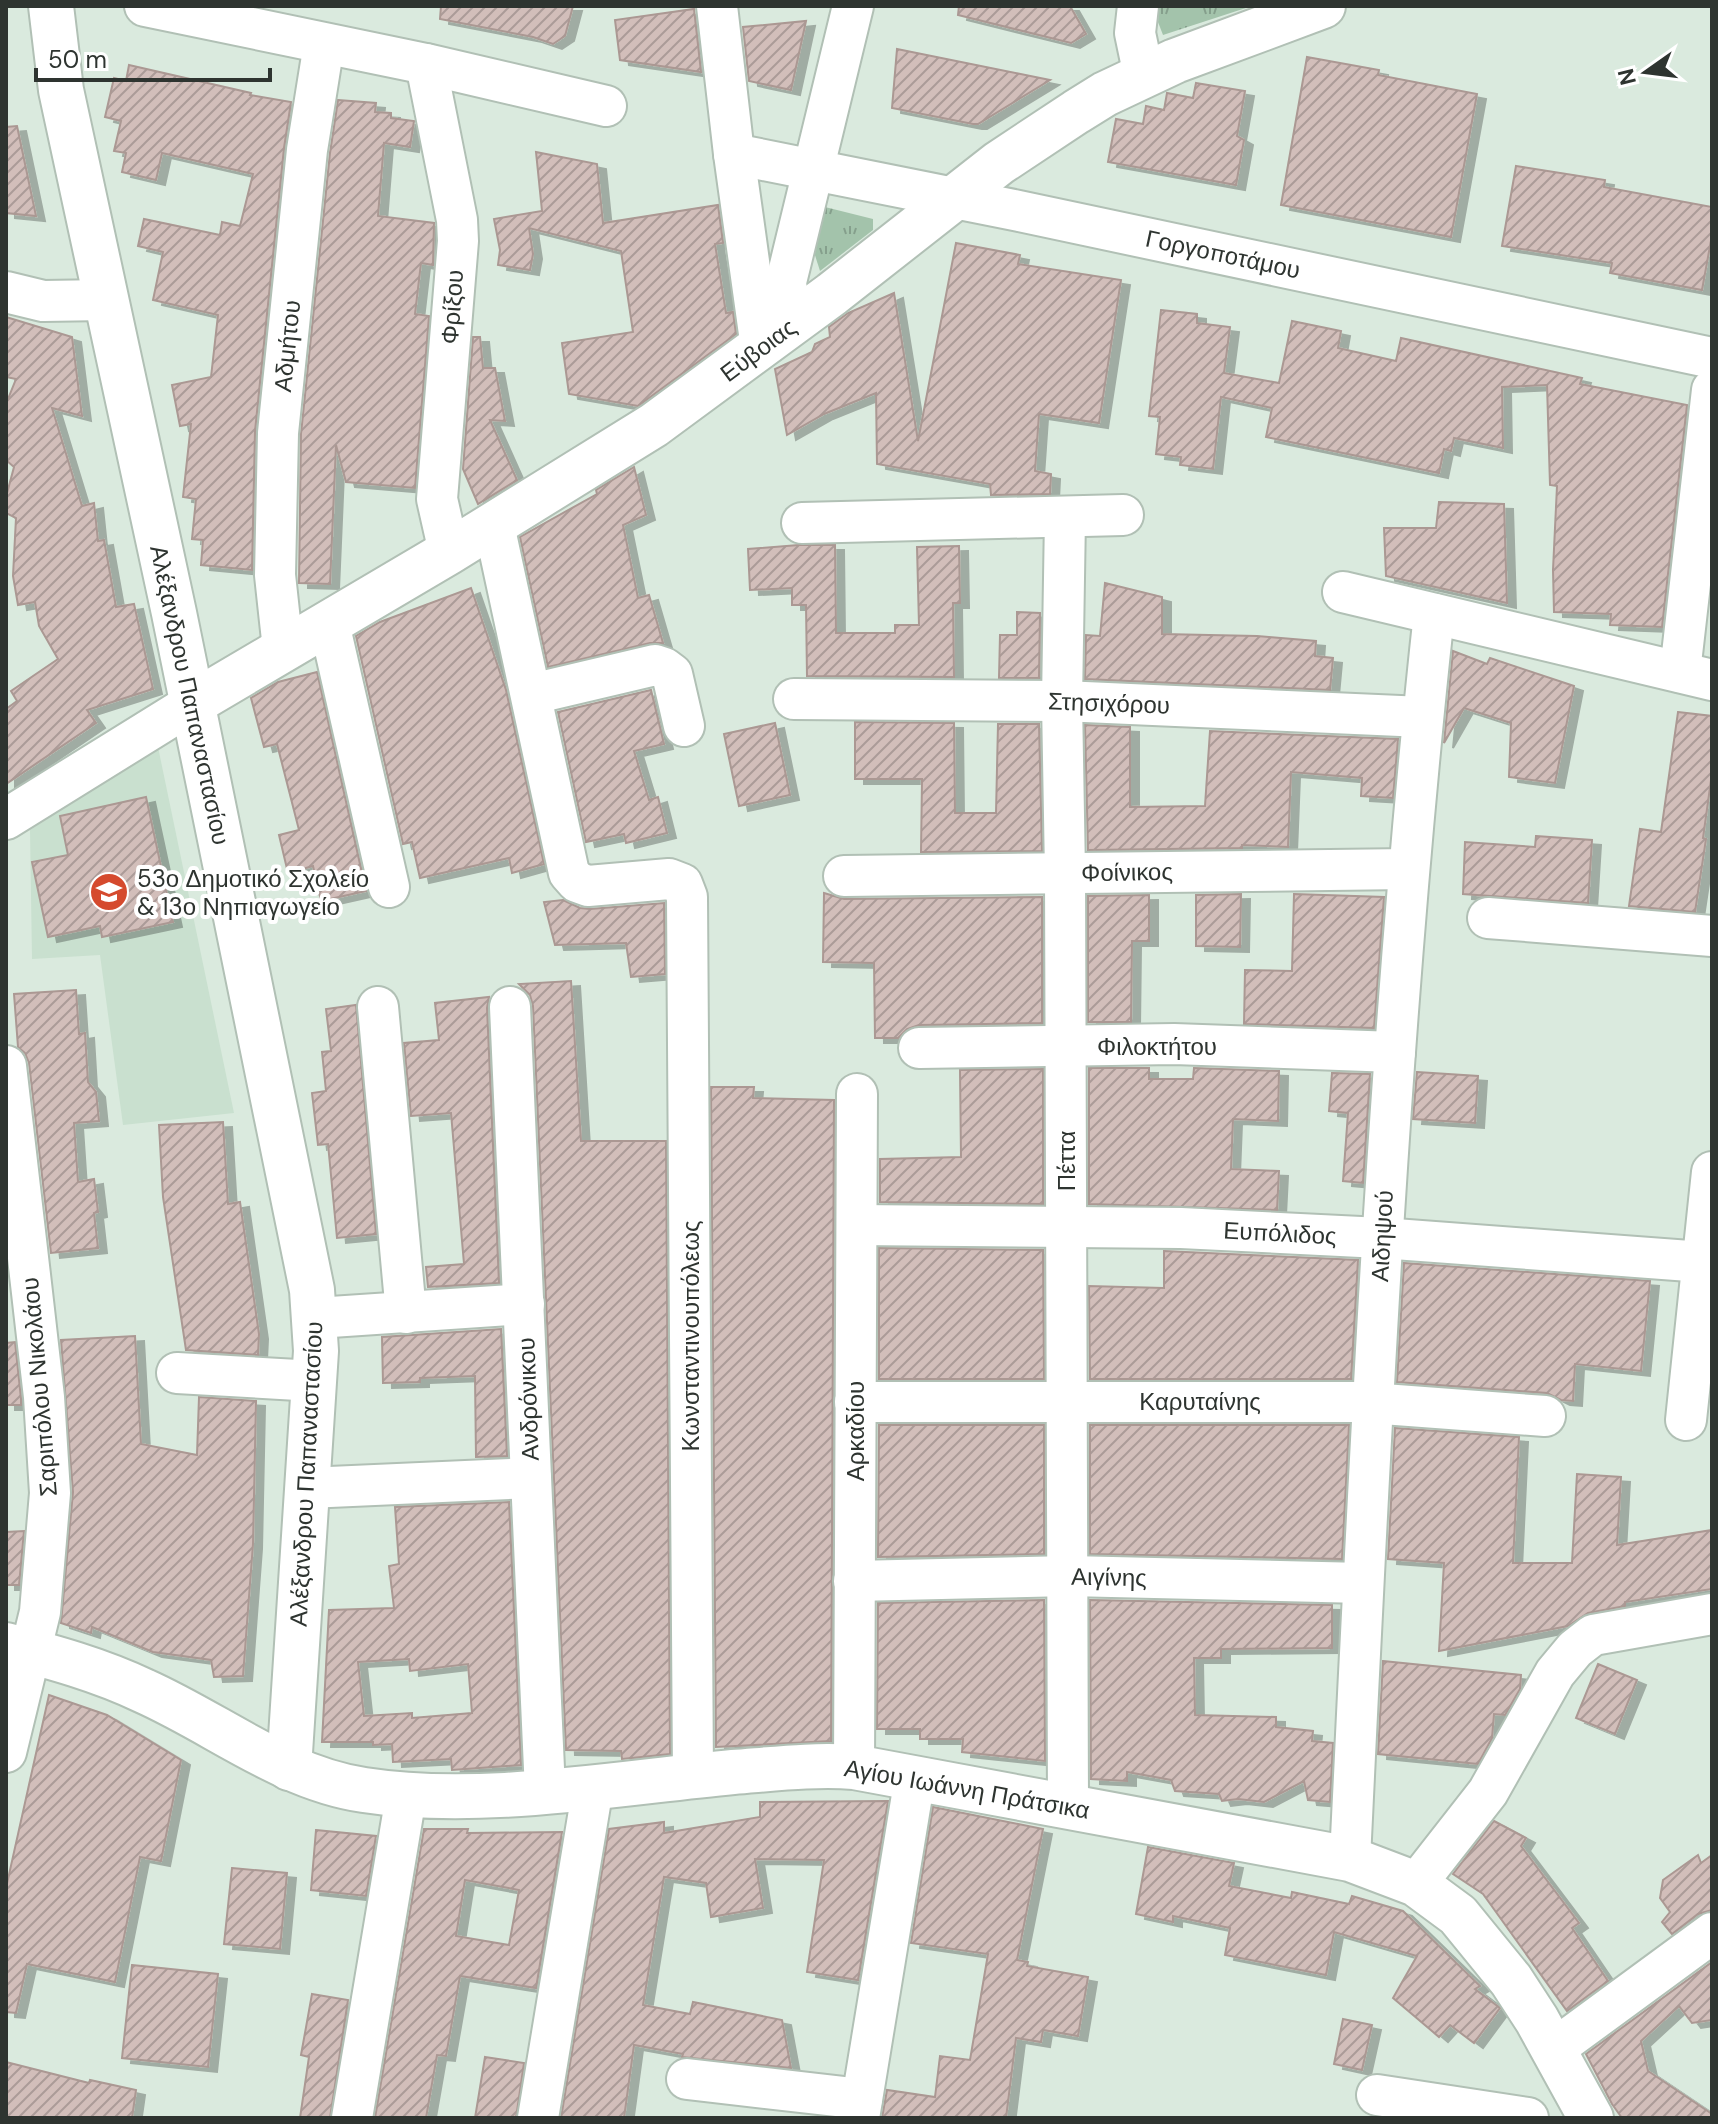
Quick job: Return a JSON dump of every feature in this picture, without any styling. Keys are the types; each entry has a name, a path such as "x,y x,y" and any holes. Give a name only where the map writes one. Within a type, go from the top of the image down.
{"main road":[{"name":"Αλέξανδρου Παπαναστασίου","path":"51,6 61,90 193,703 316,1318 315,1381 289,1768"},
{"name":"Εύβοιας","path":"193,703 494,525 654,425 761,348 1039,135 1105,94 1175,61 1323,6"},
{"name":"Αγίου Ιωάννη Πράτσικα","path":"19,1648 69,1662 144,1690 305,1776 344,1787 406,1796 545,1791 812,1766 854,1767 1350,1859 1416,1884 1458,1915 1511,1980 1554,2049 1585,2117"}],"street":[{"path":"145,6 426,64 606,106"},
{"path":"717,6 761,348"},
{"path":"796,321 788,301 786,282 853,6"},
{"path":"1138,6 1135,33 1144,76"},
{"name":"Αδμήτου","path":"283,649 275,575 278,433 307,150 324,44"},
{"name":"Φρίξου","path":"426,64 453,195 458,241 437,499 449,552"},
{"name":"Γοργοποτάμου","path":"734,154 1712,358"},
{"path":"6,292 43,301 106,300"},
{"path":"1343,592 1696,676 1712,390"},
{"path":"802,523 1123,515"},
{"name":"Πέττα","path":"1065,517 1062,701 1068,1805"},
{"path":"494,525 532,694 655,665 672,674 684,726"},
{"name":"Αιδηψού","path":"1350,1859 1381,1238 1409,869 1434,614"},
{"path":"329,623 389,887"},
{"name":"Κωνσταντινουπόλεως","path":"532,694 569,873 577,882 588,886 669,879 682,884 687,897 693,1776"},
{"name":"Στησιχόρου","path":"794,699 1062,701 1423,717"},
{"path":"6,820 193,703"},
{"name":"Φοίνικος","path":"844,876 1409,869"},
{"path":"1488,918 1712,936"},
{"path":"378,1007 406,1313"},
{"name":"Ανδρόνικου","path":"510,1007 545,1791"},
{"name":"Φιλοκτήτου","path":"919,1048 1174,1044 1395,1052"},
{"name":"Σαριπόλου Νικολάου","path":"6,1066 22,1345 50,1493 44,1578 19,1648 6,1752"},
{"name":"Αρκαδίου","path":"854,1767 857,1094"},
{"path":"1686,1420 1712,1172"},
{"name":"Ευπόλιδος","path":"857,1225 1181,1228 1381,1238 1703,1262"},
{"path":"316,1318 524,1304"},
{"path":"177,1373 315,1381"},
{"name":"Καρυταίνης","path":"855,1402 1068,1400 1374,1403 1545,1416"},
{"path":"307,1488 531,1478"},
{"name":"Αιγίνης","path":"854,1581 1069,1576 1363,1583"},
{"path":"1416,1884 1488,1792 1555,1673 1575,1649 1593,1635 1709,1620"},
{"path":"687,2079 860,2109 915,1777"},
{"path":"538,2118 593,1787"},
{"path":"352,2118 406,1796"},
{"path":"1554,2049 1712,1933"},
{"path":"1377,2095 1528,2118"}],"shaded area":[{"name":"53ο Δημοτικό Σχολείο & 13ο Νηπιαγωγείο","path":"158,747 234,1113 123,1125 100,955 32,959 30,830"}],"green space":[{"path":"1159,6 1252,6 1163,35 1158,22"},
{"path":"825,207 873,219 873,230 820,271 814,252"}],"building":[{"path":"441,6 573,6 565,36 553,44 533,37 440,19"},
{"path":"959,6 1070,6 1086,34 1071,43 958,15"},
{"path":"694,9 701,72 620,60 615,20"},
{"path":"806,21 791,90 749,81 743,27"},
{"path":"897,49 1050,80 978,124 892,108"},
{"path":"1307,57 1379,70 1378,75 1477,94 1451,237 1281,205"},
{"path":"129,65 291,102 255,431 252,570 201,565 203,540 192,539 196,499 183,497 191,424 180,426 172,385 211,377 218,315 153,300 163,252 138,246 144,219 220,235 222,222 240,226 253,174 162,153 156,180 122,172 126,153 114,151 121,121 105,117 114,78 126,81"},
{"path":"1196,83 1245,91 1237,136 1244,140 1236,185 1108,162 1116,119 1143,124 1146,106 1164,110 1167,93 1193,98"},
{"path":"338,100 376,103 375,112 391,113 391,118 414,121 410,147 384,143 378,216 434,223 433,265 421,263 415,314 429,316 415,488 346,482 336,445 330,584 299,583 301,434"},
{"path":"17,126 36,216 6,213 6,127"},
{"path":"536,152 597,164 603,223 718,205 723,243 715,244 726,313 733,312 736,334 638,406 569,394 562,343 633,332 621,251 529,228 533,254 530,270 498,265 500,250 494,219 542,211"},
{"path":"1516,166 1605,180 1604,187 1712,207 1712,235 1702,290 1610,273 1612,263 1502,246"},
{"path":"956,243 1020,255 1018,264 1121,280 1099,423 1039,414 1035,471 1051,474 1050,494 991,495 990,484 877,464 876,393 824,414 787,435 775,369 812,352 815,344 830,337 829,327 848,313 894,293 918,441"},
{"path":"1161,310 1197,314 1197,323 1230,327 1224,373 1279,383 1292,321 1341,331 1338,348 1396,361 1401,338 1582,378 1580,384 1687,405 1662,627 1610,625 1611,614 1554,612 1557,486 1550,485 1547,385 1502,387 1503,448 1454,438 1451,451 1444,449 1439,473 1266,437 1272,408 1221,397 1213,469 1180,465 1181,457 1156,454 1160,417 1149,416"},
{"path":"6,317 72,337 82,416 52,408 82,506 94,503 98,541 104,540 116,607 134,604 153,689 87,710 96,723 6,784 6,709 17,701 11,691 58,659 39,626 35,602 18,605 13,576 16,518 6,513 6,497 14,467 6,460 6,404 16,379 6,377"},
{"path":"473,337 480,337 483,368 495,368 505,421 490,420 517,480 478,504 463,469"},
{"path":"634,467 646,515 623,525 638,598 649,595 663,643 650,643 548,667 520,537 597,494 596,490"},
{"path":"1439,502 1504,504 1507,603 1386,576 1384,528 1436,528"},
{"path":"835,545 836,633 895,633 895,625 919,625 917,547 959,546 960,603 953,603 954,677 807,676 806,605 792,605 792,588 750,590 748,549"},
{"path":"1105,583 1162,597 1162,634 1316,641 1315,656 1333,658 1330,690 1085,679 1086,635 1100,636"},
{"path":"471,588 506,690 544,864 512,873 509,858 420,878 412,842 403,844 356,636 380,622"},
{"path":"1017,612 1040,613 1039,678 999,678 1000,635 1017,635"},
{"path":"1453,651 1487,664 1490,658 1574,686 1555,783 1509,777 1511,723 1464,708 1444,743"},
{"path":"317,672 366,891 321,901 313,866 288,873 279,835 299,830 277,744 264,747 251,698 278,682"},
{"path":"651,690 664,744 634,751 649,800 658,797 667,833 626,843 624,834 586,842 558,712"},
{"path":"1678,712 1712,716 1712,773 1695,912 1629,906 1640,829 1661,832"},
{"path":"855,722 954,723 955,813 996,813 998,724 1039,724 1042,851 921,852 922,779 855,779"},
{"path":"775,723 790,795 739,806 724,734"},
{"path":"1085,725 1130,727 1130,807 1205,806 1210,731 1398,739 1393,798 1361,796 1362,778 1291,772 1288,847 1242,845 1242,848 1088,850"},
{"path":"146,797 173,922 102,937 100,926 48,937 32,862 68,855 60,816"},
{"path":"1536,836 1592,840 1588,903 1463,894 1465,842 1535,847"},
{"path":"824,893 844,899 1042,897 1042,1023 919,1025 907,1029 898,1038 875,1038 874,963 823,962"},
{"path":"1241,894 1240,947 1196,946 1196,895"},
{"path":"1294,894 1384,897 1374,1028 1244,1024 1245,970 1292,971"},
{"path":"1149,895 1149,941 1132,941 1131,1022 1088,1022 1088,896"},
{"path":"563,900 590,909 664,903 665,974 631,977 626,943 555,945 544,902"},
{"path":"571,981 581,1141 666,1141 670,1754 622,1759 621,1751 566,1750 533,1006 530,995 519,984"},
{"path":"76,990 79,1034 85,1033 88,1082 96,1092 99,1121 74,1123 78,1182 94,1179 98,1248 51,1253 29,1063 18,1047 14,994"},
{"path":"489,997 499,1283 428,1287 426,1267 464,1264 451,1113 411,1116 404,1043 439,1040 435,1003"},
{"path":"356,1005 376,1234 337,1238 328,1144 318,1145 312,1093 326,1091 322,1052 331,1051 326,1009"},
{"path":"1089,1068 1149,1068 1149,1079 1193,1079 1194,1068 1279,1071 1278,1121 1233,1119 1231,1169 1279,1171 1277,1210 1089,1204"},
{"path":"1043,1069 1043,1204 880,1202 880,1159 961,1157 960,1070"},
{"path":"1417,1072 1478,1076 1475,1123 1413,1119"},
{"path":"1332,1073 1370,1074 1363,1183 1343,1181 1348,1113 1329,1111"},
{"path":"711,1087 754,1087 753,1098 834,1100 831,1741 716,1747"},
{"path":"223,1122 228,1204 240,1202 259,1334 258,1355 186,1350 163,1197 159,1125"},
{"path":"879,1248 1043,1250 1044,1379 879,1379"},
{"path":"1164,1251 1358,1260 1351,1379 1090,1379 1089,1286 1164,1288"},
{"path":"1404,1263 1650,1281 1641,1371 1575,1364 1573,1401 1561,1400 1547,1393 1397,1382"},
{"path":"501,1329 507,1456 476,1457 475,1376 383,1383 382,1337"},
{"path":"135,1336 141,1444 197,1455 199,1397 256,1401 253,1544 243,1676 214,1677 211,1660 153,1652 92,1627 91,1633 61,1623 73,1492 61,1340"},
{"path":"15,1342 21,1405 6,1405 6,1343"},
{"path":"879,1425 1044,1425 1044,1554 878,1557"},
{"path":"1090,1425 1349,1425 1342,1559 1090,1554"},
{"path":"1395,1428 1519,1437 1513,1563 1572,1563 1577,1474 1621,1477 1617,1545 1712,1530 1712,1589 1625,1602 1625,1606 1588,1613 1568,1626 1439,1651 1444,1563 1388,1559"},
{"path":"509,1502 521,1765 452,1770 451,1759 393,1762 392,1744 322,1742 329,1610 394,1608 389,1566 399,1564 395,1507","holes":["409,1659 410,1671 468,1664 472,1713 412,1718 412,1713 364,1716 358,1662"]},
{"path":"24,1531 19,1585 6,1585 6,1532"},
{"path":"1044,1600 1045,1761 962,1752 963,1739 920,1739 920,1729 877,1729 878,1603"},
{"path":"1090,1600 1332,1605 1332,1648 1221,1649 1221,1658 1194,1658 1195,1715 1276,1717 1276,1727 1313,1731 1312,1741 1333,1743 1330,1802 1308,1800 1304,1781 1264,1802 1222,1801 1219,1794 1175,1791 1171,1780 1127,1772 1127,1781 1091,1779"},
{"path":"1383,1661 1521,1675 1520,1689 1505,1715 1494,1714 1492,1738 1478,1764 1378,1754"},
{"path":"1598,1664 1637,1680 1615,1734 1576,1718"},
{"path":"49,1695 107,1715 181,1760 161,1861 140,1857 115,1982 27,1964 16,2013 6,2012 6,1888"},
{"path":"888,1801 858,1980 807,1972 824,1860 755,1859 763,1908 711,1917 706,1883 664,1877 643,2005 690,2014 693,2002 782,2020 791,2068 682,2057 683,2054 634,2045 624,2118 561,2118 609,1829 664,1822 664,1833 760,1817 760,1802"},
{"path":"933,1807 1043,1829 1017,1960 1028,1962 1027,1966 1088,1977 1078,2036 1043,2030 1041,2042 1016,2038 1006,2118 882,2118 887,2090 935,2097 940,2056 970,2060 988,1954 911,1943"},
{"path":"1494,1821 1526,1838 1521,1846 1579,1923 1572,1928 1608,1981 1567,2011 1483,1894 1453,1874"},
{"path":"424,1829 468,1829 467,1833 562,1832 536,1988 460,1976 446,2056 437,2055 426,2118 375,2118","holes":["465,1880 519,1890 509,1945 456,1936"]},
{"path":"316,1830 376,1836 366,1896 311,1890"},
{"path":"1148,1847 1234,1863 1229,1886 1291,1898 1292,1892 1349,1904 1352,1896 1403,1911 1480,1986 1475,1989 1500,2008 1474,2043 1450,2025 1439,2037 1393,1998 1417,1956 1334,1932 1326,1975 1225,1955 1230,1928 1173,1916 1173,1922 1136,1914"},
{"path":"1698,1855 1701,1863 1712,1855 1712,1910 1698,1914 1672,1934 1662,1922 1670,1912 1660,1898 1663,1880"},
{"path":"232,1868 287,1873 280,1949 224,1944"},
{"path":"1712,1962 1712,2020 1692,2023 1679,2006 1641,2041 1648,2071 1712,2114 1712,2118 1622,2118 1586,2054"},
{"path":"132,1965 218,1974 208,2067 122,2058"},
{"path":"312,1994 348,2000 330,2118 300,2118 309,2057 301,2055"},
{"path":"1343,2019 1372,2025 1362,2070 1334,2064"},
{"path":"485,2057 524,2063 516,2118 475,2118"},
{"path":"6,2062 89,2083 90,2080 136,2090 132,2118 6,2118"}],"place":[{"name":"53ο Δημοτικό Σχολείο & 13ο Νηπιαγωγείο","path":"109,892"}]}
